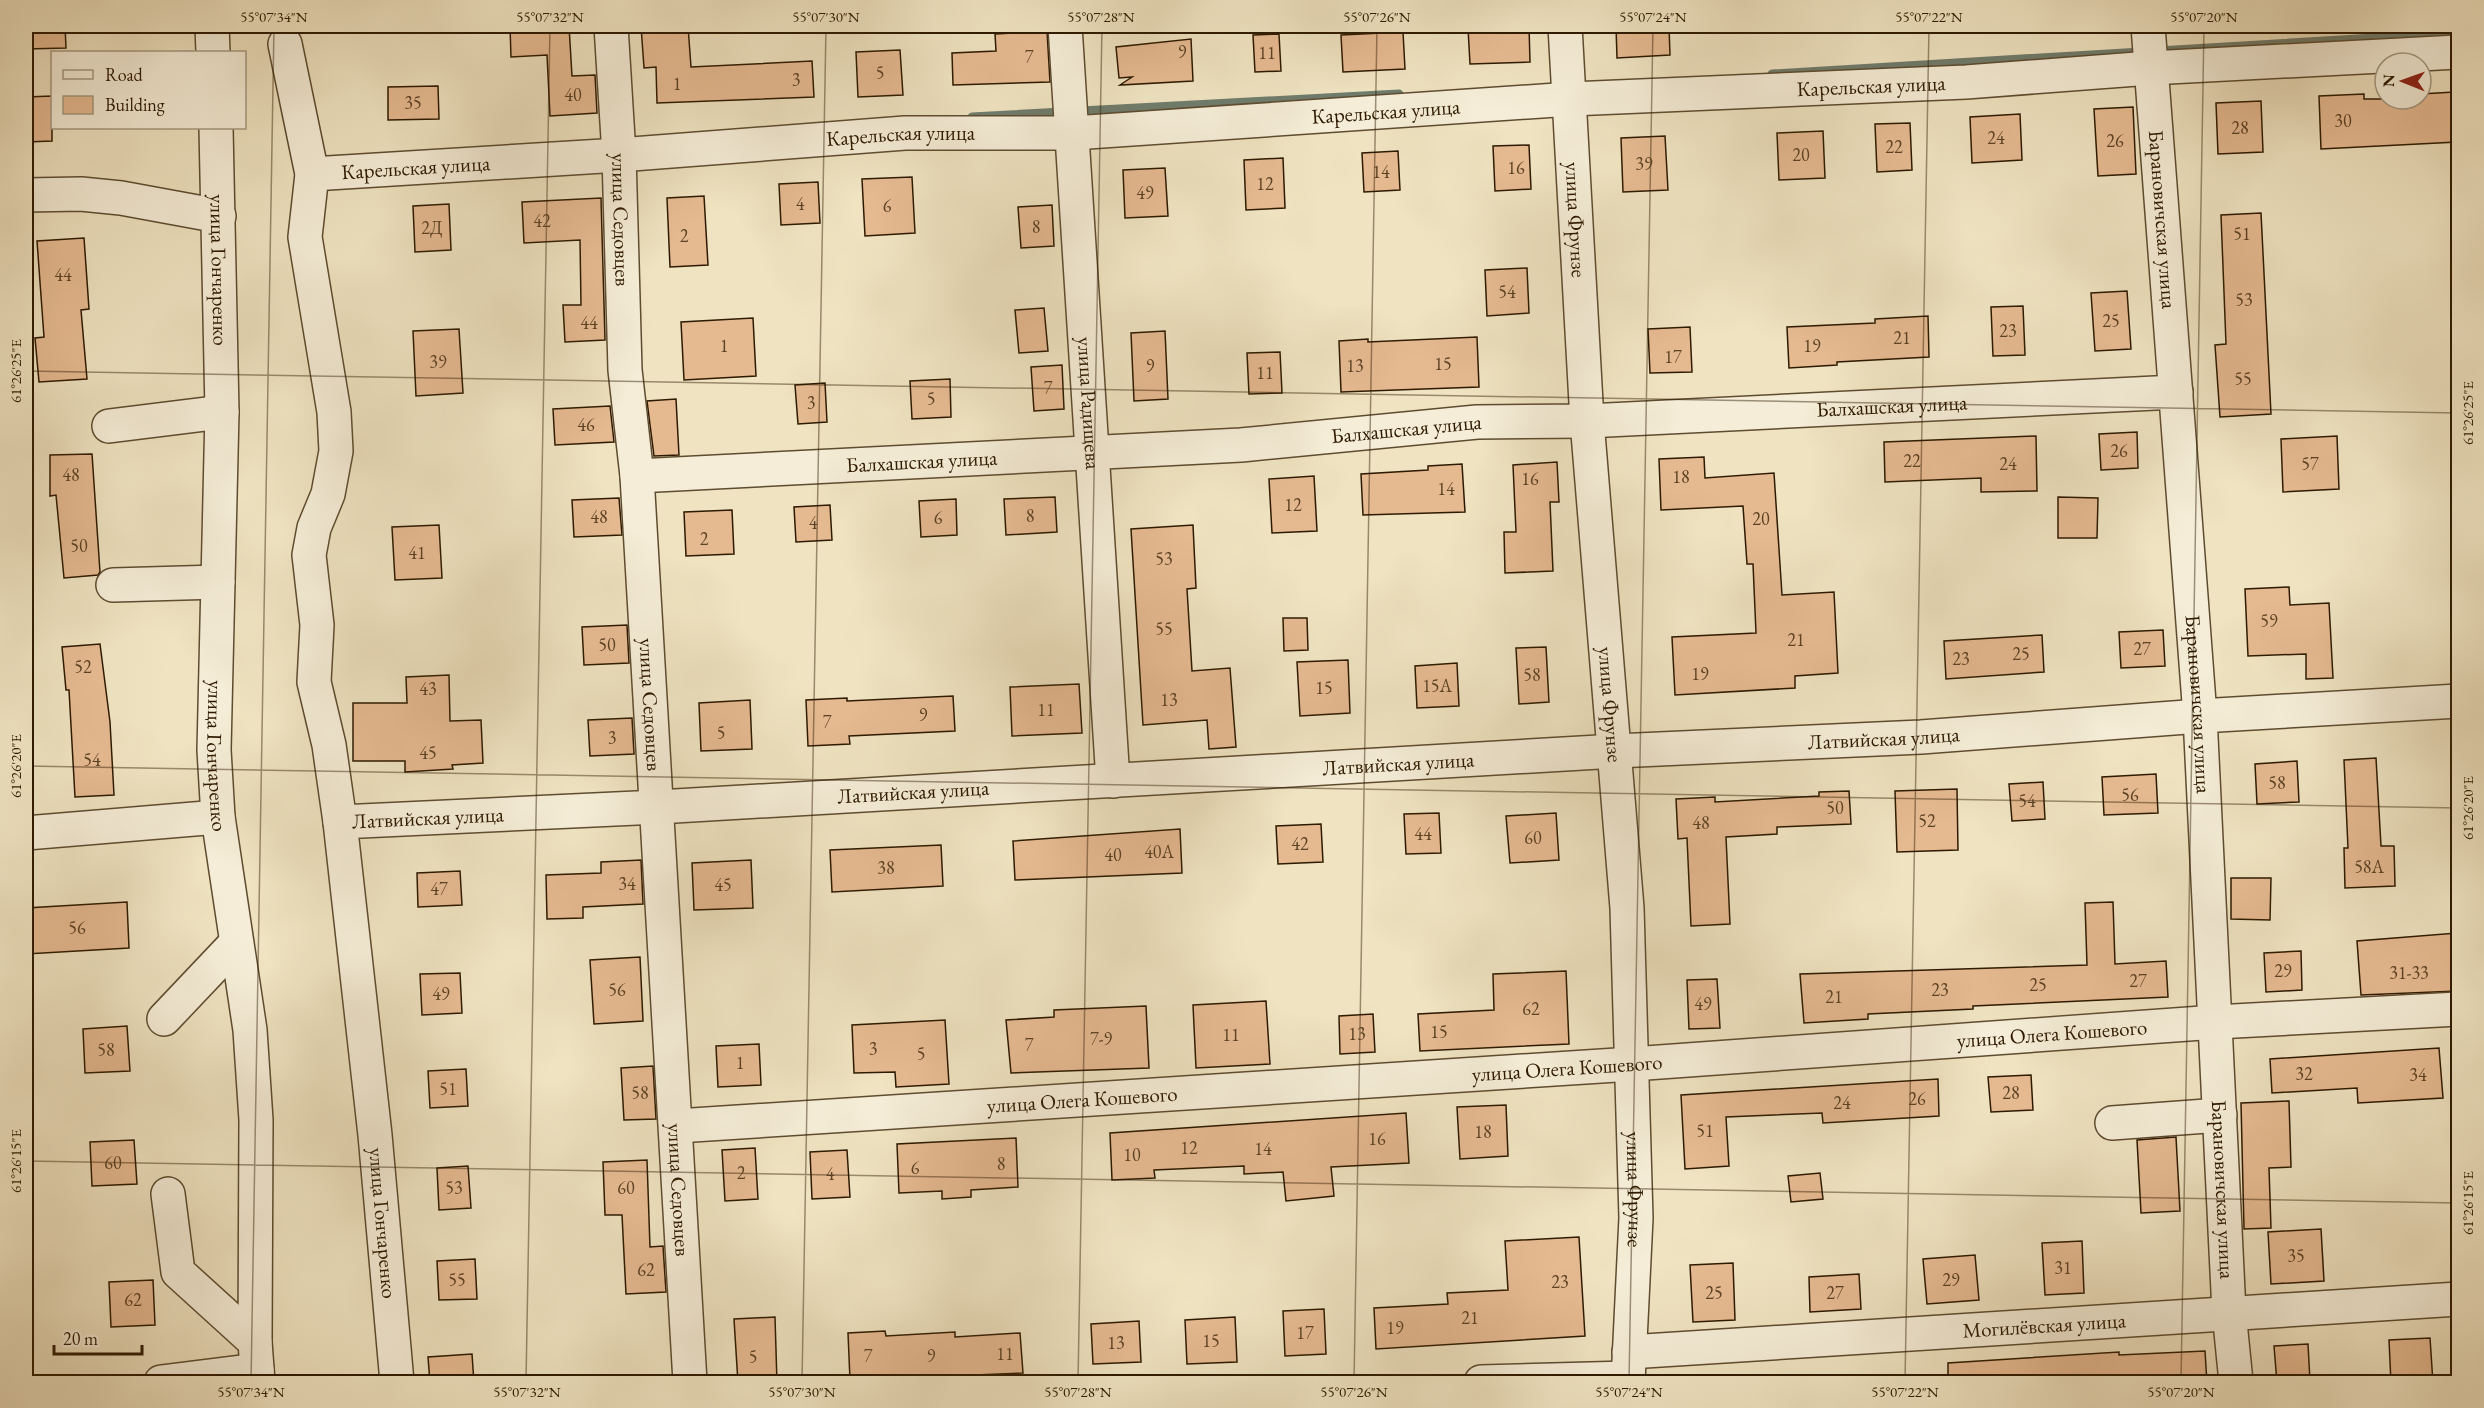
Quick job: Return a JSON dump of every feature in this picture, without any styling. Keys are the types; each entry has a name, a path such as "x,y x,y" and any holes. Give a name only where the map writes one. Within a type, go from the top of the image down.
{"street":[{"path":"212,26 213,51"},
{"name":"улица Седовцев","path":"611,26 619,155 625,370 637,476 652,762 658,807 677,1126 690,1383"},
{"name":"улица Радищева","path":"1065,26 1113,781"},
{"name":"улица Фрунзе","path":"1565,26 1587,421 1616,751 1627,908 1636,1218 1628,1371"},
{"name":"Барановичская улица","path":"2148,26 2200,716 2217,1022 2229,1312 2237,1368 2236,1383"},
{"name":"улица Гончаренко","path":"285,44 312,174 304,237 334,412 336,451 328,494 314,528 309,555 317,625 314,682 329,745 339,822 375,1135 397,1383"},
{"name":"Карельская улица","path":"312,174 619,155 905,133 1073,134 1570,99 1966,82 2150,68 2458,52"},
{"name":"улица Гончаренко","path":"216,129 222,412 214,750 218,817 250,1030 256,1120 257,1365"},
{"path":"26,195 81,194 121,198 219,216"},
{"name":"Балхашская улица","path":"637,476 1241,445 1477,422 1587,421 2176,392"},
{"path":"109,426 222,412"},
{"path":"113,585 218,582"},
{"name":"Латвийская улица","path":"339,822 658,807 1616,751 1921,737 2200,716 2458,701"},
{"path":"26,833 218,817"},
{"path":"164,1019 236,943"},
{"name":"улица Олега Кошевого","path":"677,1126 1632,1064 2217,1022 2458,1009"},
{"path":"2112,1123 2220,1115"},
{"path":"161,1383 257,1365 178,1272 168,1194"},
{"name":"Могилёвская улица","path":"1481,1383 1628,1371 2229,1312 2458,1299"}],"building":[{"path":"26,26 65,26 66,48 26,49"},
{"path":"510,26 569,26 572,76 595,75 597,113 550,116 547,55 511,57"},
{"path":"641,26 688,26 691,67 812,61 814,97 657,103 656,67 644,68"},
{"path":"1529,26 1530,62 1470,64 1468,28"},
{"path":"1616,26 1669,26 1670,55 1617,58"},
{"path":"1047,31 1050,82 953,85 952,53 996,51 995,34"},
{"path":"1403,32 1405,69 1343,72 1341,35"},
{"path":"1279,34 1281,71 1255,72 1253,35"},
{"path":"1191,39 1193,81 1120,85 1132,77 1119,78 1116,47"},
{"path":"900,50 903,95 858,97 856,52"},
{"path":"438,86 439,119 388,120 388,87"},
{"path":"2454,92 2457,142 2321,149 2319,96 2364,94 2364,99 2373,99 2373,111 2433,111 2433,93"},
{"path":"51,96 52,141 26,142 26,97"},
{"path":"2261,101 2263,152 2218,154 2216,103"},
{"path":"2133,107 2136,174 2098,176 2094,109"},
{"path":"2020,114 2022,160 1972,163 1970,117"},
{"path":"1910,123 1912,170 1877,172 1875,124"},
{"path":"1823,131 1825,178 1779,180 1777,133"},
{"path":"1665,136 1668,190 1623,192 1621,138"},
{"path":"1529,145 1531,189 1495,191 1493,146"},
{"path":"1398,151 1400,190 1364,192 1362,153"},
{"path":"1283,158 1285,208 1246,210 1244,160"},
{"path":"1165,168 1168,216 1125,218 1123,170"},
{"path":"912,177 915,233 865,236 862,179"},
{"path":"818,182 820,223 781,225 779,184"},
{"path":"704,196 708,265 670,267 667,198"},
{"path":"601,198 605,340 565,342 563,305 581,305 580,240 524,243 522,202"},
{"path":"449,204 451,250 415,252 413,206"},
{"path":"1052,205 1054,246 1021,248 1018,207"},
{"path":"2261,213 2271,414 2220,417 2215,345 2226,344 2221,215"},
{"path":"84,238 89,309 81,310 87,379 39,382 35,338 44,337 37,241"},
{"path":"1527,268 1529,313 1487,316 1485,270"},
{"path":"2127,291 2131,349 2095,351 2091,293"},
{"path":"2023,306 2025,355 1993,356 1991,307"},
{"path":"1044,308 1048,351 1019,353 1015,310"},
{"path":"1928,316 1929,357 1837,362 1837,365 1789,368 1787,327 1875,323 1875,319"},
{"path":"753,318 756,376 684,380 681,322"},
{"path":"1690,327 1692,372 1650,373 1648,329"},
{"path":"459,329 463,393 416,396 413,331"},
{"path":"1165,331 1168,399 1134,401 1131,333"},
{"path":"1477,337 1479,387 1341,392 1339,341 1368,339 1368,342"},
{"path":"1280,352 1282,393 1249,394 1247,353"},
{"path":"1062,365 1064,409 1034,411 1031,367"},
{"path":"950,379 951,417 912,419 910,381"},
{"path":"825,383 827,422 798,424 795,385"},
{"path":"676,399 679,455 654,456 647,401"},
{"path":"610,406 614,442 555,445 553,409"},
{"path":"2137,432 2138,468 2101,470 2099,434"},
{"path":"2036,436 2037,491 1981,492 1981,478 1885,482 1884,442"},
{"path":"2337,436 2339,489 2283,492 2281,439"},
{"path":"92,454 100,572 98,575 64,578 56,495 50,496 50,455"},
{"path":"1704,457 1705,478 1774,473 1782,595 1834,592 1838,673 1795,676 1795,688 1675,695 1672,637 1756,633 1753,564 1747,564 1743,506 1661,510 1659,459"},
{"path":"1557,462 1559,502 1550,502 1553,571 1505,573 1504,532 1516,532 1513,465"},
{"path":"1462,464 1465,512 1363,515 1361,474 1428,470 1428,466"},
{"path":"1314,476 1317,531 1272,533 1269,479"},
{"path":"1055,497 1057,532 1006,535 1004,499"},
{"path":"2058,497 2098,498 2097,538 2058,538"},
{"path":"619,498 622,535 574,537 572,500"},
{"path":"956,499 957,535 921,537 919,501"},
{"path":"830,505 832,540 796,542 794,507"},
{"path":"732,510 734,554 686,556 684,512"},
{"path":"439,525 442,578 395,580 392,527"},
{"path":"1193,525 1196,588 1187,589 1192,671 1230,668 1236,747 1209,749 1207,720 1143,725 1131,529"},
{"path":"2289,587 2290,605 2329,603 2333,678 2306,679 2306,654 2248,656 2245,589"},
{"path":"1283,618 1307,618 1308,650 1284,651"},
{"path":"627,625 629,663 584,665 582,627"},
{"path":"2163,630 2165,666 2121,668 2119,632"},
{"path":"2042,635 2044,672 1946,679 1944,641"},
{"path":"100,644 110,722 114,795 75,797 69,690 66,690 62,647"},
{"path":"1546,647 1549,702 1519,704 1516,648"},
{"path":"1348,660 1350,713 1300,716 1297,662"},
{"path":"1457,663 1459,706 1417,708 1415,666"},
{"path":"449,675 450,721 481,720 483,763 452,765 453,769 405,772 405,761 353,761 353,703 407,703 406,677"},
{"path":"1079,684 1082,733 1012,736 1010,687"},
{"path":"953,696 955,731 849,736 850,744 808,746 806,700 847,698 847,701"},
{"path":"750,700 752,749 701,751 699,703"},
{"path":"632,718 634,754 590,756 588,720"},
{"path":"2376,758 2381,846 2394,846 2395,886 2345,888 2344,848 2348,848 2344,760"},
{"path":"2297,761 2299,802 2257,804 2255,764"},
{"path":"2156,774 2158,813 2104,815 2102,777"},
{"path":"2043,782 2045,819 2012,821 2009,784"},
{"path":"1957,789 1958,850 1897,852 1895,791"},
{"path":"1849,791 1851,824 1777,827 1777,834 1726,837 1730,924 1691,926 1687,838 1678,839 1676,799 1715,797 1715,802 1819,796 1819,792"},
{"path":"1439,813 1441,853 1406,854 1404,814"},
{"path":"1556,813 1559,860 1510,863 1506,816"},
{"path":"1321,824 1323,862 1278,864 1276,826"},
{"path":"1180,829 1182,873 1015,880 1013,841"},
{"path":"941,845 943,886 832,892 830,850"},
{"path":"641,860 643,904 583,907 583,918 547,919 546,875 601,873 601,862"},
{"path":"751,860 753,908 694,910 692,863"},
{"path":"460,871 462,905 418,907 417,873"},
{"path":"2231,878 2271,878 2270,920 2231,919"},
{"path":"127,902 129,948 26,954 26,908"},
{"path":"2113,902 2115,964 2166,961 2168,997 1973,1006 1973,1009 1868,1014 1868,1019 1804,1023 1800,974 2087,965 2085,903"},
{"path":"2457,933 2458,991 2361,995 2357,941"},
{"path":"2301,951 2302,990 2266,992 2264,953"},
{"path":"640,957 643,1021 594,1024 590,960"},
{"path":"1566,971 1569,1044 1420,1051 1418,1014 1494,1010 1493,974"},
{"path":"460,973 462,1013 422,1015 420,974"},
{"path":"1717,979 1720,1028 1689,1029 1687,980"},
{"path":"1266,1001 1270,1064 1196,1068 1193,1005"},
{"path":"1146,1006 1149,1068 1011,1073 1006,1020 1054,1017 1054,1010"},
{"path":"1373,1014 1375,1052 1340,1054 1339,1016"},
{"path":"945,1020 949,1084 896,1087 895,1072 854,1073 852,1025"},
{"path":"127,1026 130,1071 85,1073 83,1029"},
{"path":"759,1044 761,1085 718,1087 716,1046"},
{"path":"2439,1048 2443,1098 2358,1103 2357,1088 2272,1093 2270,1059"},
{"path":"653,1066 656,1119 624,1120 621,1068"},
{"path":"466,1069 468,1106 430,1108 428,1071"},
{"path":"2031,1075 2033,1110 1991,1112 1988,1077"},
{"path":"1938,1079 1939,1116 1823,1123 1822,1113 1726,1117 1729,1166 1685,1169 1681,1095"},
{"path":"2289,1101 2291,1167 2269,1168 2271,1228 2244,1229 2241,1103"},
{"path":"1506,1105 1508,1156 1460,1159 1457,1107"},
{"path":"1406,1113 1409,1163 1331,1167 1334,1196 1286,1201 1283,1172 1244,1174 1244,1166 1154,1170 1155,1178 1112,1180 1110,1133"},
{"path":"2176,1137 2180,1211 2141,1213 2137,1140"},
{"path":"1016,1138 1018,1187 971,1190 971,1197 942,1199 942,1191 899,1193 897,1144"},
{"path":"134,1140 137,1184 92,1186 90,1142"},
{"path":"755,1148 758,1199 725,1201 722,1150"},
{"path":"847,1150 850,1197 812,1199 810,1152"},
{"path":"647,1160 650,1247 663,1246 666,1292 626,1294 622,1215 605,1215 603,1162"},
{"path":"468,1166 471,1208 439,1210 437,1168"},
{"path":"1820,1173 1823,1199 1791,1202 1788,1176"},
{"path":"2321,1229 2324,1281 2271,1284 2268,1232"},
{"path":"1579,1237 1585,1336 1376,1349 1374,1308 1448,1304 1447,1293 1508,1290 1505,1241"},
{"path":"2082,1241 2084,1293 2045,1295 2042,1243"},
{"path":"1975,1255 1979,1300 1927,1304 1923,1259"},
{"path":"475,1259 477,1299 439,1300 437,1261"},
{"path":"1733,1263 1735,1320 1693,1322 1690,1265"},
{"path":"1859,1274 1861,1309 1810,1312 1809,1277"},
{"path":"153,1280 155,1325 111,1327 109,1282"},
{"path":"1324,1309 1326,1354 1285,1356 1283,1311"},
{"path":"775,1317 777,1383 738,1383 734,1319"},
{"path":"1235,1317 1237,1362 1187,1364 1185,1320"},
{"path":"1139,1321 1141,1362 1093,1364 1091,1324"},
{"path":"885,1331 886,1336 955,1332 955,1337 1020,1333 1023,1373 850,1380 848,1333"},
{"path":"2430,1338 2433,1383 2391,1383 2389,1340"},
{"path":"2308,1344 2310,1381 2277,1383 2274,1346"},
{"path":"2205,1351 2207,1383 1948,1383 1948,1363 2119,1352 2119,1355"},
{"path":"472,1354 474,1383 430,1383 428,1357"}],"waterway":[{"path":"1772,74 2458,33"},
{"path":"972,117 1399,94"}]}
